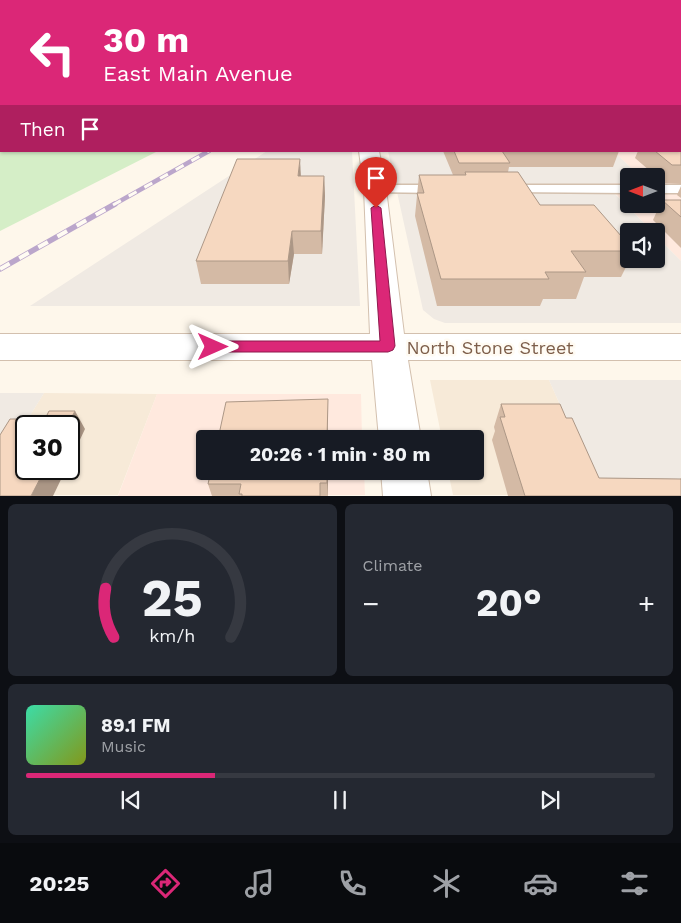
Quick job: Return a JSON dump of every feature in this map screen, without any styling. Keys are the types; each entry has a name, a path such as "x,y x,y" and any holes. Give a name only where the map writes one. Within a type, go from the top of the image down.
{"street":[{"path":"369,152 375,189 388,346 399,430"},
{"name":"North Stone Street","path":"0,347 681,347"},
{"path":"405,480 407,496"}],"lane":[{"path":"375,189 453,189"},
{"path":"492,189 620,189"},
{"path":"665,189 681,189"}],"shaded area":[{"path":"265,152 352,152 360,306 30,306"},
{"path":"388,152 614,152 631,168 620,168 620,183 605,184 620,199 620,213 634,213 644,223 620,223 620,268 665,268 665,245 681,261 681,323 445,323 434,319 423,310"},
{"path":"614,152 681,152 681,261 665,245 665,223 644,223 634,213 665,213 665,168 631,168"},
{"path":"605,183 620,183 620,198"},
{"path":"430,380 549,380 600,495 453,495 450,480 484,480 484,430 440,430"},
{"path":"549,380 681,380 681,495 600,495"},
{"path":"0,393 44,393 30,415 15,415 15,440 0,464"},
{"path":"44,393 157,394 118,495 0,495 0,464 15,440 15,480 80,480 80,415 30,415"},
{"path":"157,394 361,394 362,430 196,430 196,480 364,480 365,495 118,496"}],"green space":[{"path":"0,152 156,152 0,231"}],"building":[{"path":"454,152 503,152 510,163 459,163"},
{"path":"656,152 681,152 681,165 672,165"},
{"path":"237,159 300,159 298,176 324,176 321,231 292,231 288,261 196,261"},
{"path":"465,172 518,172 540,205 594,205 620,235 620,251 571,251 586,272 545,272 549,279 441,279 417,193 424,193 419,175 466,175"},
{"path":"665,200 681,200 681,217 665,203"},
{"path":"328,399 327,430 220,430 226,402"},
{"path":"501,404 560,404 566,418 572,418 599,478 681,479 681,496 525,496 500,417 505,417"},
{"path":"49,411 75,411 73,415 47,415"},
{"path":"10,419 15,419 15,480 39,480 31,496 0,496 0,435"},
{"path":"209,480 327,480 327,483 320,483 320,496 242,496 242,494 239,494 241,484 208,484"}],"railway":[{"path":"113,205 207,152"},
{"path":"0,269 115,204"}],"route":[{"path":"213,347 388,346 376,208"}]}
